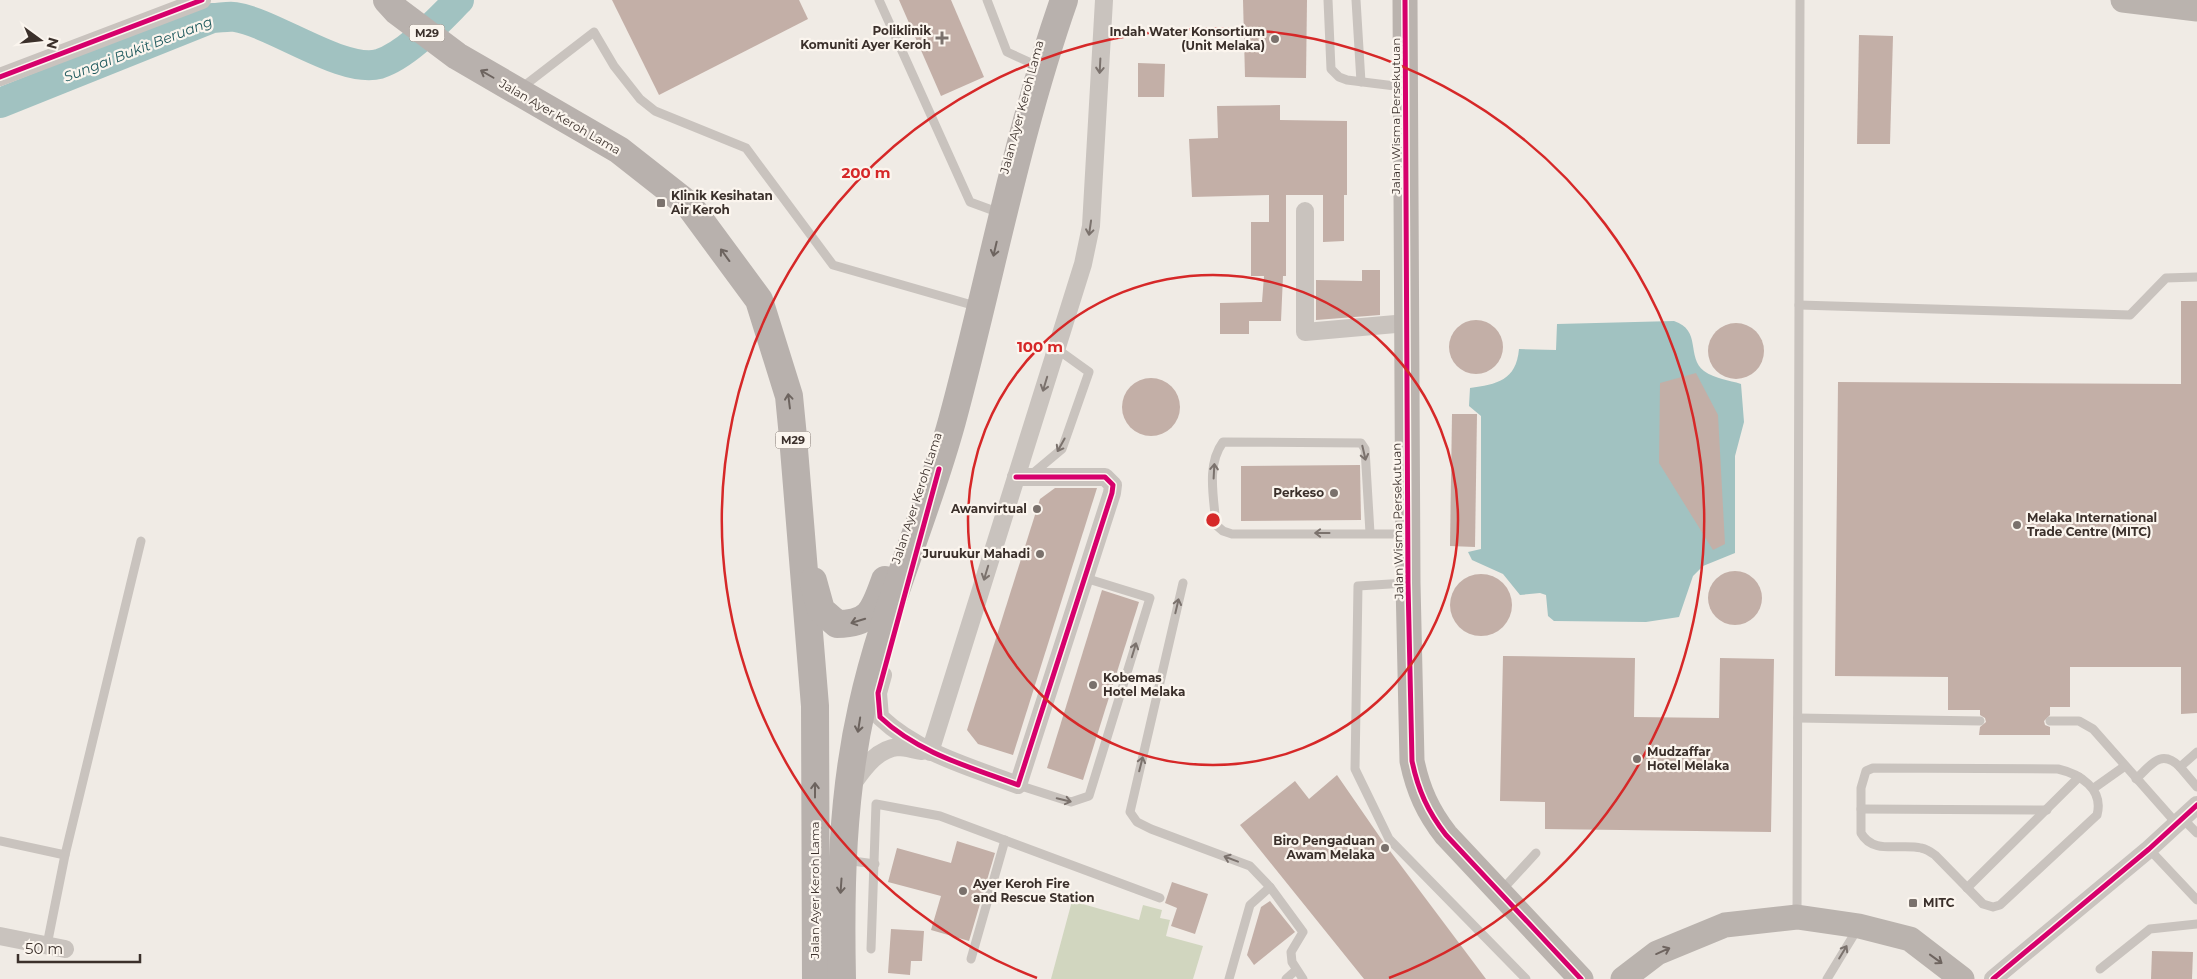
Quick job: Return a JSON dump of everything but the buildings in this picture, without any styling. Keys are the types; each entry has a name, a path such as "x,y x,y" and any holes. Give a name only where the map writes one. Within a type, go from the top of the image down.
{"main road":[{"name":"Jalan Ayer Keroh Lama","path":"816,979 829,861 849,789 862,706 907,559 939,469 1043,62 1064,0"},
{"name":"Jalan Ayer Keroh Lama","path":"392,5 457,56 619,150 689,205 759,300 789,396 829,861 840,894 842,979"},
{"path":"793,437 810,545 814,588 821,610 837,624 853,624 867,618 878,599 913,496 974,338"}],"street":[{"path":"0,77 202,0"},
{"path":"1043,62 1069,0"},
{"path":"930,752 1022,477 1056,349 1083,264 1091,226 1104,0"},
{"name":"Jalan Wisma Persekutuan","path":"1405,0 1408,583 1412,761 1418,789 1430,815 1499,893 1581,979"},
{"path":"2123,0 2197,9"},
{"path":"1305,211 1306,332 1407,323"},
{"path":"939,469 878,694 880,717 893,729 930,752 1018,785 1113,485 1105,477 1022,477"},
{"path":"849,789 868,763 883,752 898,747 930,752"},
{"path":"1992,979 2149,849 2197,805"},
{"path":"1623,979 1657,953 1725,925 1797,917 1859,926 1910,939 1962,979"},
{"path":"0,936 65,949"}],"lane":[{"path":"879,0 970,202 1003,214"},
{"path":"987,0 1007,52 1043,62"},
{"path":"1328,0 1330,68 1339,77 1361,82 1406,87"},
{"path":"1356,0 1361,82"},
{"path":"1797,917 1800,0"},
{"path":"518,91 594,32 614,66 640,98 655,111 746,148 833,265 981,308"},
{"path":"1799,305 2130,315 2166,278 2197,278"},
{"path":"1022,477 1062,449 1089,372 1056,349"},
{"path":"1370,533 1365,450 1361,443 1223,442 1216,452 1213,469 1216,525 1223,531 1232,534 1408,534"},
{"path":"47,945 65,855 141,541"},
{"path":"1018,785 1071,802 1090,796 1150,598 1085,578"},
{"path":"1408,583 1358,586 1355,769 1389,839 1526,979"},
{"path":"1183,584 1130,812 1137,822 1144,826 1250,866 1270,886 1304,932 1291,952 1296,970 1303,979"},
{"path":"1798,718 1980,721"},
{"path":"2050,721 2079,721 2093,729 2136,779 2179,821 2197,833"},
{"path":"2180,767 2197,752"},
{"path":"2136,779 2157,760 2165,757 2173,760 2197,786"},
{"path":"2094,788 2125,766"},
{"path":"1872,768 2038,768 2064,771 2079,777 2094,788 2100,805 2097,815 2000,905 1993,907 1983,904 1928,850 1879,846 1870,843 1861,832 1863,779 1866,771 1872,768"},
{"path":"1968,888 2079,777"},
{"path":"871,948 876,804 940,816 1160,898"},
{"path":"1861,809 2047,810"},
{"path":"971,958 1005,840"},
{"path":"0,842 65,855"},
{"path":"2149,849 2197,900"},
{"path":"1499,893 1536,853"},
{"path":"829,861 875,864"},
{"path":"1229,979 1250,905 1270,886"},
{"path":"2100,969 2150,929 2197,924"},
{"path":"1827,979 1859,926"},
{"path":"1286,979 1296,970"}],"green space":[{"path":"1072,901 1139,920 1143,905 1162,910 1160,918 1170,920 1166,936 1203,946 1193,979 1051,979"}],"water":[{"path":"1674,321 1683,325 1688,331 1696,359 1704,371 1717,378 1741,384 1744,422 1735,456 1735,553 1703,566 1693,576 1679,617 1646,622 1554,621 1548,616 1546,595 1540,593 1520,595 1503,574 1472,560 1468,552 1481,549 1481,416 1469,406 1470,388 1489,385 1504,379 1514,368 1519,349 1556,350 1557,324"}],"waterway":[{"name":"Sungai Bukit Beruang","path":"0,103 212,18 235,17 251,21 347,62 364,65 379,64 390,60 411,45 459,0"}],"cycle path":[{"path":"0,77 202,0"},
{"path":"1405,0 1408,583 1412,761 1424,800 1446,835 1581,979"},
{"path":"939,469 878,693 880,717 895,730 928,750 1018,785 1113,485 1105,477 1016,477"},
{"path":"1993,979 2149,849 2197,805"}],"place":[{"name":"Poliklinik Komuniti Ayer Keroh","path":"942,38"},
{"name":"Indah Water Konsortium (Unit Melaka)","path":"1275,39"},
{"name":"Klinik Kesihatan Air Keroh","path":"661,203"},
{"name":"Perkeso","path":"1334,493"},
{"name":"Awanvirtual","path":"1037,509"},
{"name":"Melaka International Trade Centre (MITC)","path":"2017,525"},
{"name":"Juruukur Mahadi","path":"1040,554"},
{"name":"Kobemas Hotel Melaka","path":"1093,685"},
{"name":"Mudzaffar Hotel Melaka","path":"1637,759"},
{"name":"Biro Pengaduan Awam Melaka","path":"1385,848"},
{"name":"Ayer Keroh Fire and Rescue Station","path":"963,891"},
{"name":"MITC","path":"1913,903"}]}
